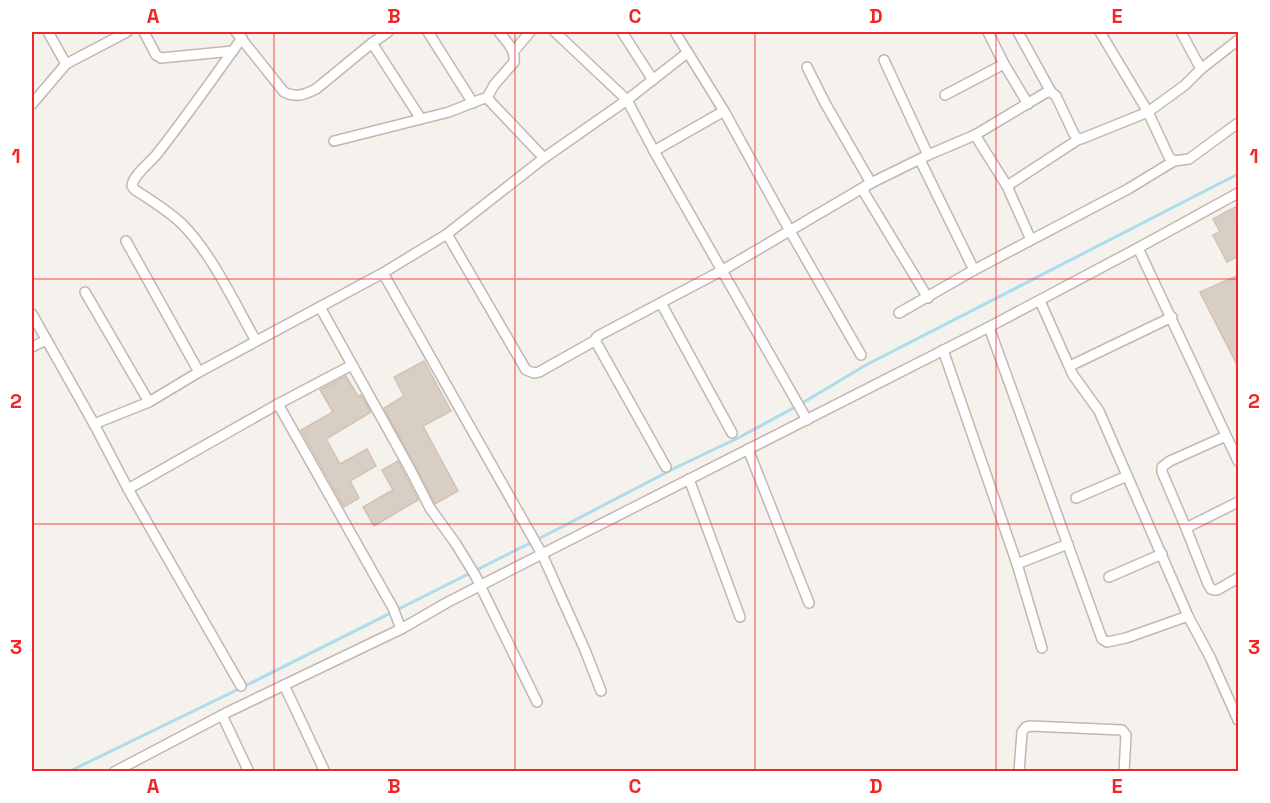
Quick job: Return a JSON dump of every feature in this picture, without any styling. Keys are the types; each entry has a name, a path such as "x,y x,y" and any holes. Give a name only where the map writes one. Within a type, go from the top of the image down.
{"street":[{"path":"48,32 66,64"},
{"path":"32,104 66,64 111,35 127,32"},
{"path":"144,32 156,55 161,58 233,51"},
{"path":"239,35 284,92 297,96 316,89 388,32"},
{"path":"428,32 473,103"},
{"path":"334,141 449,112 487,98 494,85 514,62 514,51 500,32"},
{"path":"514,51 530,32"},
{"path":"555,32 627,100 805,416"},
{"path":"622,32 653,80"},
{"path":"675,32 724,111 861,355"},
{"path":"1018,32 1051,92 1056,96 1074,134 1079,139"},
{"path":"1100,32 1148,112 1169,157 1174,161"},
{"path":"1180,32 1201,69"},
{"path":"993,33 1004,64 1028,104"},
{"path":"239,35 233,51 181,123 151,161 134,178 132,186 169,213 193,236 212,264 256,341"},
{"path":"1007,186 1079,139 1148,112 1239,40"},
{"path":"372,43 420,119"},
{"path":"94,424 149,402 383,273 447,234 544,158 627,100 687,53"},
{"path":"884,60 924,158 975,270"},
{"path":"945,95 1004,64"},
{"path":"807,67 871,183"},
{"path":"447,234 526,370 539,372 596,340 598,336 723,270 871,183 975,135 1047,92 1051,92"},
{"path":"487,98 544,158"},
{"path":"654,151 724,111"},
{"path":"899,313 1128,189 1174,161 1189,159 1237,126"},
{"path":"975,135 1007,186 1031,240"},
{"path":"862,189 928,298"},
{"path":"114,771 222,715 401,629 481,586 538,547 689,479 805,416 1040,301 1239,193"},
{"path":"126,241 200,372"},
{"path":"1138,248 1239,461"},
{"path":"383,273 538,547 601,691"},
{"path":"85,292 149,402"},
{"path":"1040,301 1078,383 1099,411 1188,616 1239,720"},
{"path":"661,303 732,433"},
{"path":"320,307 430,508 475,575 537,702"},
{"path":"32,314 128,489 241,686"},
{"path":"1070,366 1172,317"},
{"path":"989,327 1102,639 1111,642 1126,638 1188,616"},
{"path":"32,347 46,340"},
{"path":"596,340 666,467"},
{"path":"943,350 1017,564 1042,648"},
{"path":"128,489 352,365"},
{"path":"278,404 393,608 401,629"},
{"path":"1226,436 1170,461 1162,467 1162,472 1211,589 1217,590 1239,578"},
{"path":"748,449 809,603"},
{"path":"1076,498 1127,476"},
{"path":"689,479 740,617"},
{"path":"1186,528 1239,502"},
{"path":"1017,564 1068,544"},
{"path":"1109,577 1162,554"},
{"path":"284,685 325,771"},
{"path":"222,715 249,771"},
{"path":"1019,771 1022,732 1030,726 1122,730 1126,732 1124,771"}],"building":[{"path":"1239,205 1239,220 1235,223 1239,230 1239,256 1227,262 1213,235 1220,232 1213,219"},
{"path":"1239,275 1239,369 1200,292"},
{"path":"424,361 451,411 423,426 458,491 435,504 384,408 404,396 394,377"},
{"path":"346,376 371,412 326,439 340,464 367,449 376,466 350,481 359,498 344,507 301,430 333,412 320,390"},
{"path":"398,461 418,500 374,526 363,507 393,490 382,470"}],"waterway":[{"path":"68,772 245,686 738,438 866,365 1238,174"}]}
